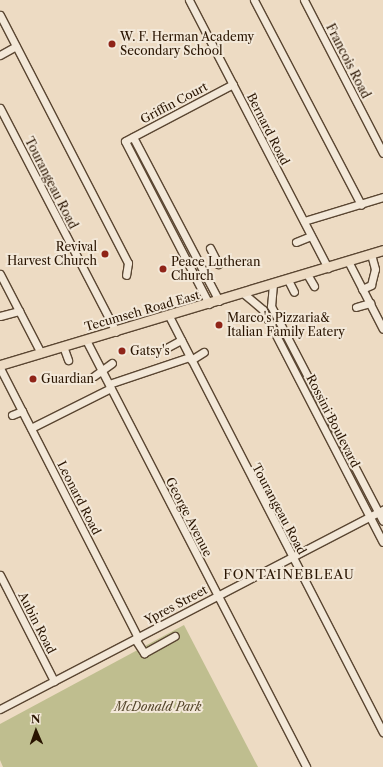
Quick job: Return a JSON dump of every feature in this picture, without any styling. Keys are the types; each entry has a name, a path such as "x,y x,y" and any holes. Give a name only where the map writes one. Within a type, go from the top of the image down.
{"main road":[{"name":"Tecumseh Road East","path":"0,366 41,352 116,332 383,250"}],"street":[{"name":"Bernard Road","path":"189,0 328,268"},
{"path":"254,0 361,205"},
{"name":"Francois Road","path":"304,0 383,153"},
{"path":"0,15 128,262 126,274"},
{"path":"0,55 16,46"},
{"name":"Griffin Court","path":"183,255 125,141 232,84"},
{"name":"Tourangeau Road","path":"0,108 116,332"},
{"path":"134,137 219,301"},
{"path":"304,221 361,205 383,197"},
{"path":"296,242 311,236"},
{"path":"210,248 218,264"},
{"path":"192,250 183,255 209,304"},
{"path":"362,289 371,285 375,269 371,254"},
{"path":"348,261 383,329"},
{"path":"0,274 41,352"},
{"path":"307,274 314,286"},
{"path":"288,280 294,292"},
{"path":"263,310 271,306 273,284"},
{"name":"Rossini Boulevard","path":"243,293 263,310 383,542"},
{"path":"356,307 370,303"},
{"name":"Rossini Boulevard","path":"271,306 381,511 383,521"},
{"path":"0,316 19,311"},
{"name":"Tourangeau Road","path":"169,316 383,732"},
{"name":"George Avenue","path":"86,340 306,767"},
{"path":"168,347 181,340"},
{"path":"63,346 68,360"},
{"path":"31,428 110,386 204,352"},
{"path":"94,376 112,363"},
{"name":"Leonard Road","path":"0,366 12,384 22,411 29,417 31,428 144,653 175,636"},
{"path":"12,415 22,411"},
{"name":"Ypres Street","path":"0,709 381,511"},
{"name":"Aubin Road","path":"0,575 54,681"}],"green space":[{"name":"McDonald Park","path":"184,625 258,767 3,767 0,760 0,724"}],"place":[{"name":"W. F. Herman Academy Secondary School","path":"112,44"},
{"name":"Revival Harvest Church","path":"105,254"},
{"name":"Peace Lutheran Church","path":"163,269"},
{"name":"Marco's Pizzaria& Italian Family Eatery","path":"219,325"},
{"name":"Gatsy's","path":"122,351"},
{"name":"Guardian","path":"33,379"}],"district":[{"name":"FONTAINEBLEAU","path":"289,574"}]}
